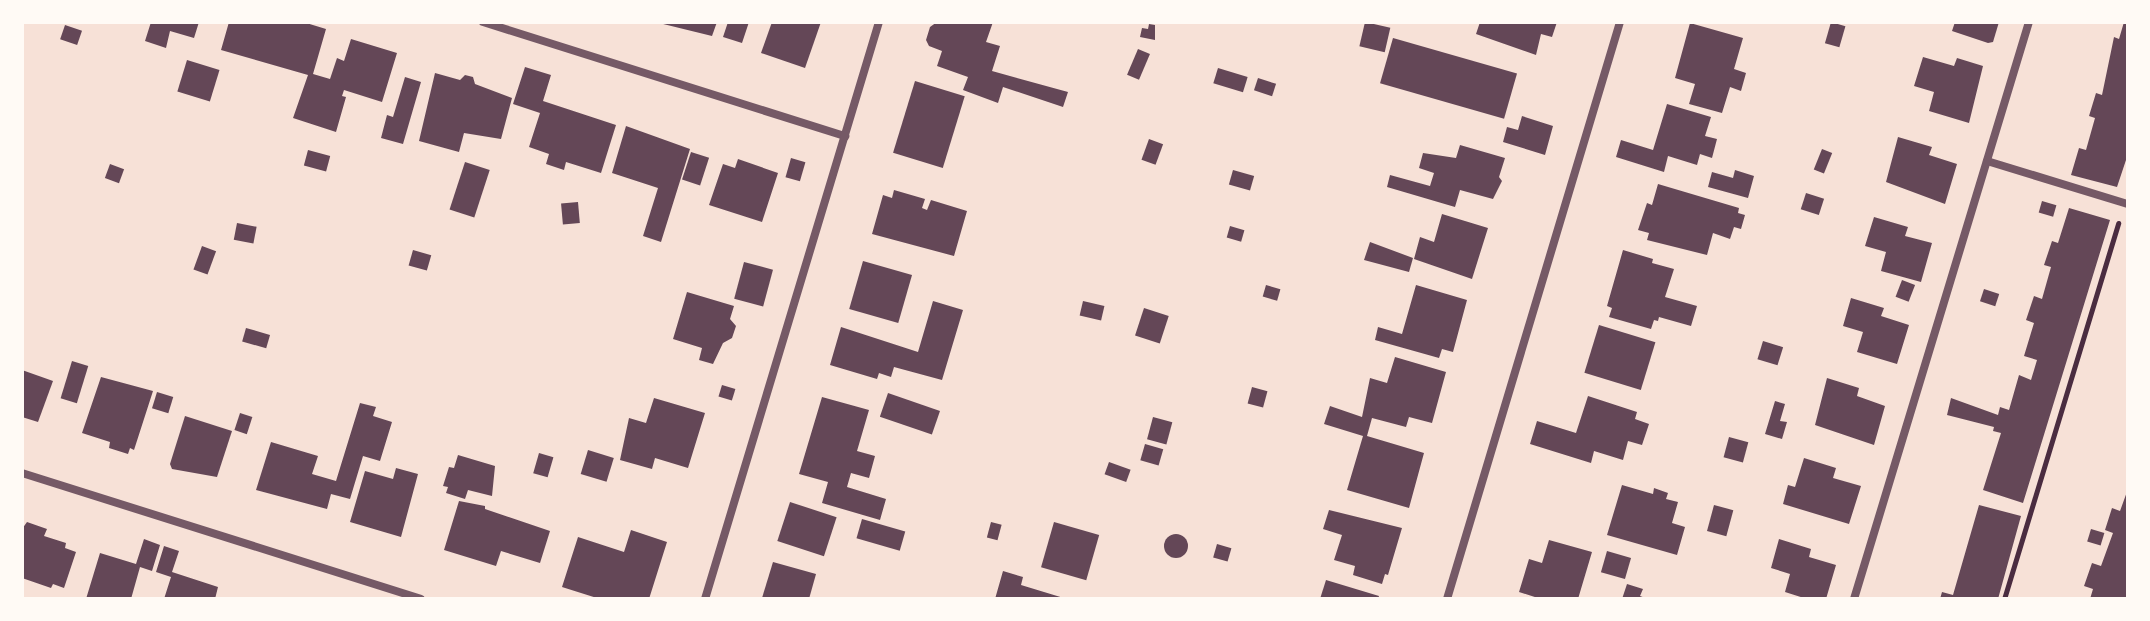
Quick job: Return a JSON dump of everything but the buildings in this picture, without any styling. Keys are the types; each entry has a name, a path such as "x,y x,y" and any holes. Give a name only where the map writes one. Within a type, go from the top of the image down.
{"street":[{"path":"483,22 845,136"},
{"path":"705,599 879,22"},
{"path":"1447,599 1620,22"},
{"path":"1854,599 2029,22"},
{"path":"1987,161 2126,204"},
{"path":"22,473 421,599"}],"path":[{"path":"2004,599 2126,204"}]}
